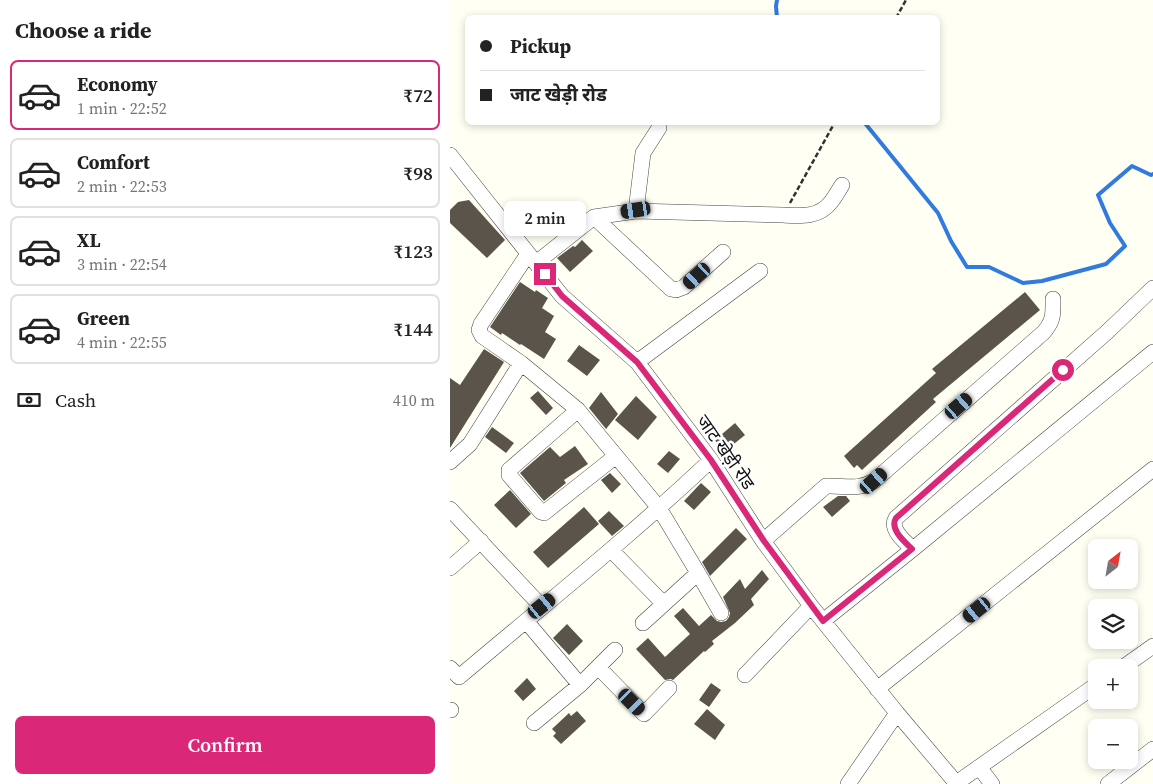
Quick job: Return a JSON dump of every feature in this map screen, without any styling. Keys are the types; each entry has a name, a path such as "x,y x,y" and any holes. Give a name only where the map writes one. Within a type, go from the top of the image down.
{"street":[{"path":"636,210 643,153 659,128"},
{"name":"जाट खेड़ी रोड","path":"450,156 562,296 637,362 711,460 764,541 811,606 877,690 956,784"},
{"path":"721,613 659,508 578,410 521,363 482,336 479,330 481,324 532,259 594,217 636,210 803,216 826,208 842,185"},
{"path":"594,217 672,289 676,290 684,287 723,252"},
{"path":"637,362 760,270"},
{"path":"912,549 894,527 896,518 1107,332 1153,288"},
{"path":"764,541 826,486 858,488 874,481 1044,332 1051,324 1053,317 1053,299"},
{"path":"823,621 1153,352"},
{"path":"450,462 470,444 521,363"},
{"path":"578,410 509,470 509,475 541,512 544,513 616,456"},
{"path":"450,668 459,677 611,550 711,460"},
{"path":"877,690 1153,469"},
{"path":"450,509 542,606"},
{"path":"450,568 481,541"},
{"path":"611,550 664,604"},
{"path":"643,623 698,573"},
{"path":"745,675 811,606"},
{"path":"526,621 580,685"},
{"path":"1135,659 1153,646"},
{"path":"534,723 580,685 616,650"},
{"path":"598,667 644,714 669,688"},
{"path":"956,784 1088,691"},
{"path":"848,784 897,714"},
{"path":"1108,784 1153,749"},
{"path":"979,767 992,784"}],"path":[{"path":"898,15 906,0"},
{"path":"783,215 833,125"}],"building":[{"path":"469,200 505,240 487,258 450,223 450,210 458,202"},
{"path":"582,240 593,251 570,272 557,258 573,246 575,247"},
{"path":"520,282 548,298 542,308 554,316 545,332 556,339 544,359 490,327"},
{"path":"1025,292 1040,310 933,399 936,402 862,470 857,465 854,468 844,456 936,373 932,369"},
{"path":"579,345 600,360 587,376 567,361"},
{"path":"484,349 504,362 450,448 450,378 460,385"},
{"path":"538,391 553,408 546,415 530,398"},
{"path":"601,392 618,414 606,429 589,408"},
{"path":"636,396 657,417 638,440 615,420"},
{"path":"735,423 745,435 724,452 715,440"},
{"path":"492,427 514,443 506,453 485,437"},
{"path":"575,446 588,464 564,480 566,483 544,501 520,473 550,447 560,457"},
{"path":"669,451 680,459 668,473 657,464"},
{"path":"610,473 621,484 612,493 601,480"},
{"path":"701,483 711,492 694,510 684,501"},
{"path":"510,490 531,514 516,528 494,505"},
{"path":"838,496 846,496 850,501 832,517 823,507"},
{"path":"584,507 599,524 548,568 533,552"},
{"path":"609,511 624,526 612,536 598,521"},
{"path":"736,528 747,539 710,576 702,562"},
{"path":"762,570 769,579 751,599 754,605 712,641 714,644 673,680 665,680 636,649 648,638 665,657 690,634 674,616 683,608 699,626 711,615 717,621 726,621 730,613 723,597 740,579 745,589"},
{"path":"567,624 583,641 569,655 553,638"},
{"path":"527,678 536,689 523,701 514,691"},
{"path":"711,683 721,690 709,707 699,700"},
{"path":"707,709 725,725 715,740 694,724"},
{"path":"577,711 586,721 561,744 553,736 556,733 552,729 569,713 571,716"}],"waterway":[{"path":"777,0 777,15"},
{"path":"866,125 938,213 951,241 967,267 989,267 1023,283 1042,281 1106,264 1125,246 1110,223 1098,195 1132,166 1151,175 1153,174"}],"route":[{"path":"545,274 562,296 637,362 711,460 764,541 823,621 912,549 894,527 896,518 1063,370"}]}
